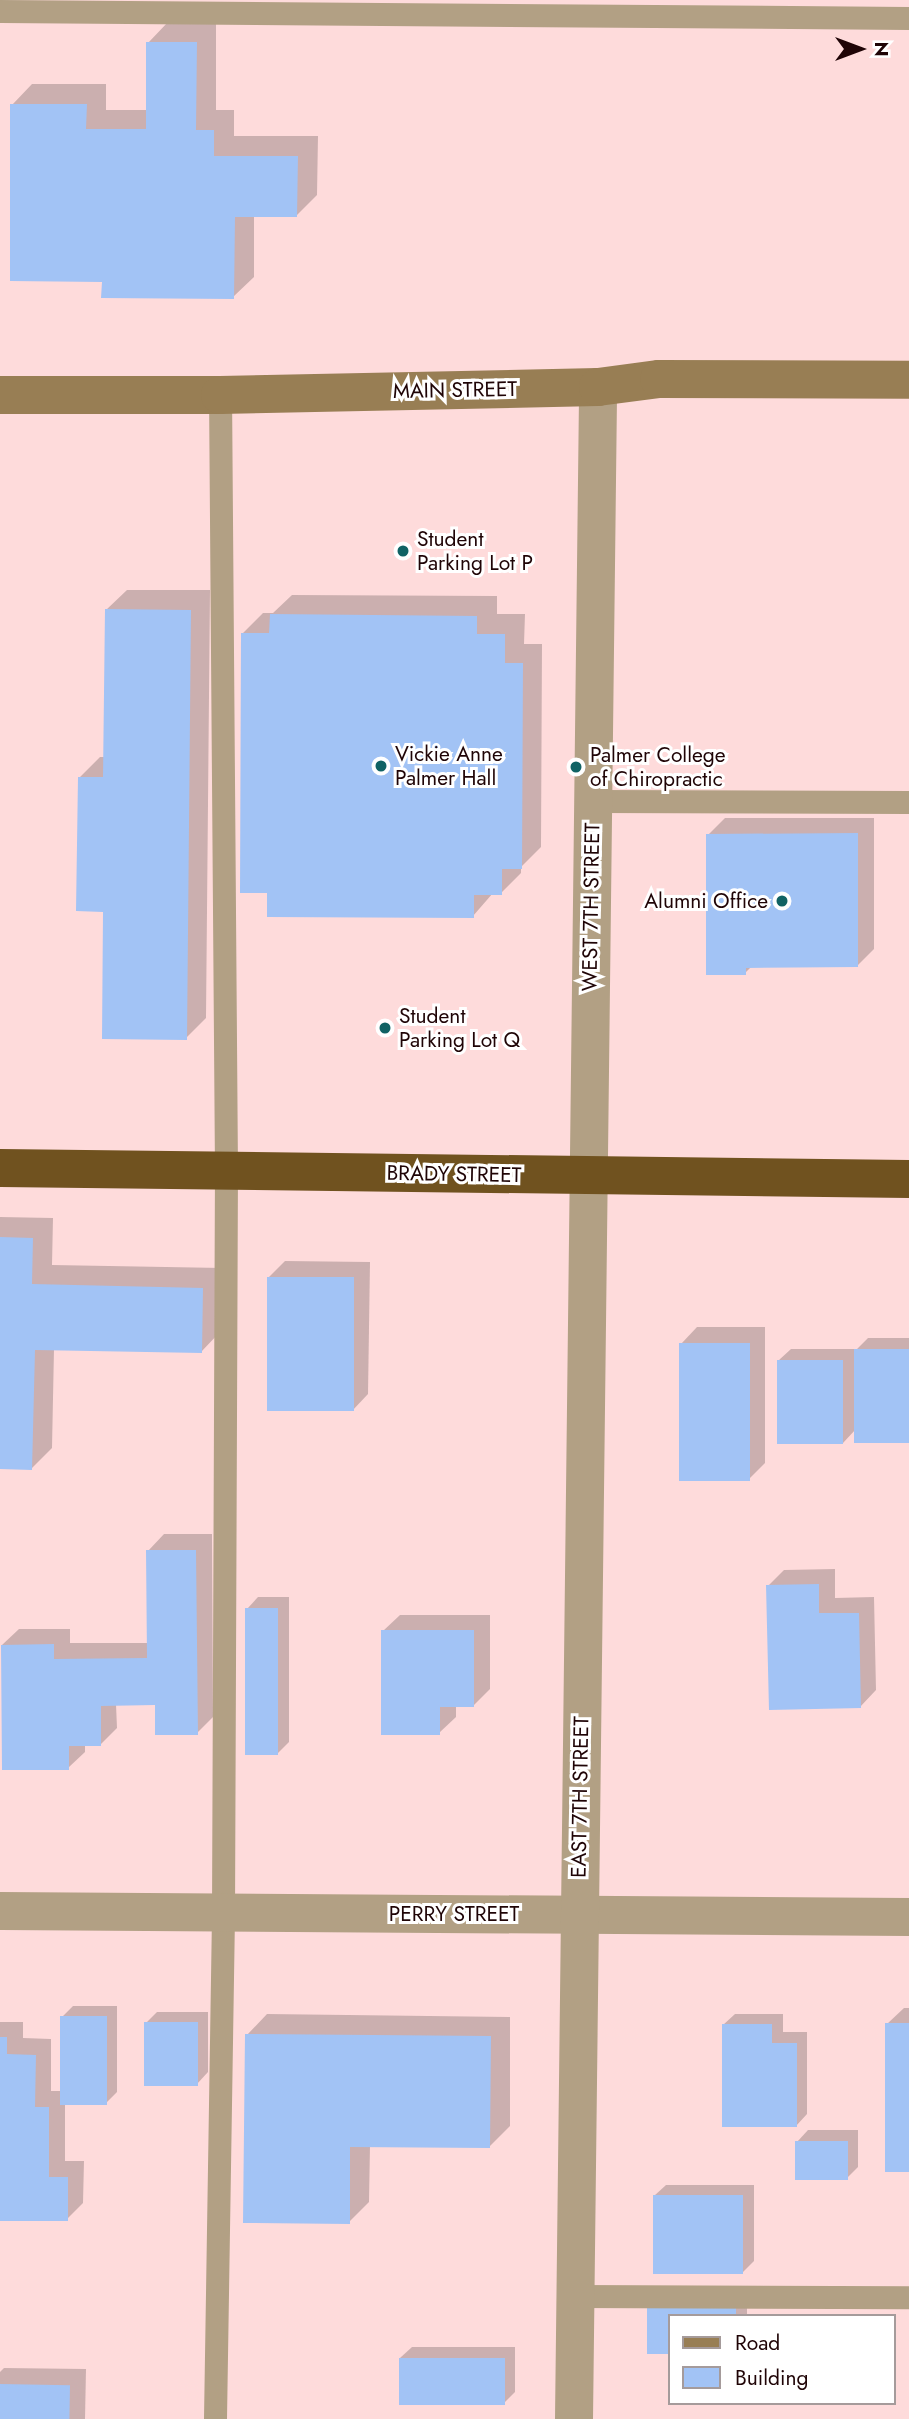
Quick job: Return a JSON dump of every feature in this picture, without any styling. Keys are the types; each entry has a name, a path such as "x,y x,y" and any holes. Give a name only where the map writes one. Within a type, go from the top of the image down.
{"highway":[{"name":"BRADY STREET","path":"0,1168 909,1179"}],"street":[{"name":"MAIN STREET","path":"0,395 220,395 598,387 659,379 909,380"},
{"name":"WEST 7TH STREET","path":"588,1175 598,387"},
{"name":"EAST 7TH STREET","path":"574,2419 588,1175"},
{"name":"PERRY STREET","path":"0,1911 909,1917"}],"lane":[{"path":"0,11 825,9 909,18"},
{"path":"215,2419 223,1913 226,1171 220,395"},
{"path":"593,801 909,802"},
{"path":"575,2296 909,2297"}],"building":[{"path":"146,42 197,42 196,130 214,130 214,156 298,156 297,217 235,217 234,299 101,298 102,282 10,281 10,104 87,104 86,129 146,129"},
{"path":"105,609 191,610 187,1040 102,1039 103,912 76,911 78,777 103,777"},
{"name":"Vickie Anne Palmer Hall","path":"270,614 477,616 477,634 505,634 505,663 523,663 522,869 502,869 502,895 474,895 474,918 267,917 267,893 240,893 241,633 269,633"},
{"name":"Alumni Office","path":"858,833 858,967 746,968 746,975 706,975 706,834"},
{"path":"0,1237 33,1238 32,1284 203,1288 202,1353 35,1350 32,1470 0,1469"},
{"path":"267,1277 354,1277 354,1411 267,1411"},
{"path":"679,1343 750,1343 750,1481 679,1481"},
{"path":"854,1349 909,1349 909,1443 854,1443"},
{"path":"777,1360 843,1360 843,1444 777,1444"},
{"path":"146,1550 196,1550 198,1735 155,1735 155,1705 101,1706 101,1746 69,1746 69,1770 2,1770 1,1645 54,1644 54,1659 147,1658"},
{"path":"819,1584 819,1613 859,1613 861,1708 769,1710 766,1585"},
{"path":"245,1608 278,1608 278,1755 245,1755"},
{"path":"381,1630 474,1630 474,1707 440,1707 440,1735 381,1735"},
{"path":"60,2016 107,2016 107,2105 60,2105"},
{"path":"144,2022 198,2022 198,2086 144,2086"},
{"path":"885,2023 909,2023 909,2172 885,2172"},
{"path":"722,2024 772,2024 772,2043 797,2043 797,2127 722,2127"},
{"path":"245,2034 491,2036 490,2148 350,2147 350,2224 243,2223"},
{"path":"0,2037 7,2037 7,2054 36,2055 35,2107 49,2107 49,2177 68,2177 68,2221 0,2221"},
{"path":"795,2141 848,2141 848,2180 795,2180"},
{"path":"653,2195 743,2195 743,2274 653,2274"},
{"path":"647,2303 736,2303 736,2314 668,2314 668,2354 647,2354"},
{"path":"399,2358 505,2358 505,2405 399,2405"},
{"path":"0,2384 70,2385 69,2419 0,2419"}],"place":[{"name":"Student Parking Lot P","path":"403,551"},
{"name":"Vickie Anne Palmer Hall","path":"381,766"},
{"name":"Palmer College of Chiropractic","path":"576,767"},
{"name":"Alumni Office","path":"782,901"},
{"name":"Student Parking Lot Q","path":"385,1028"}]}
